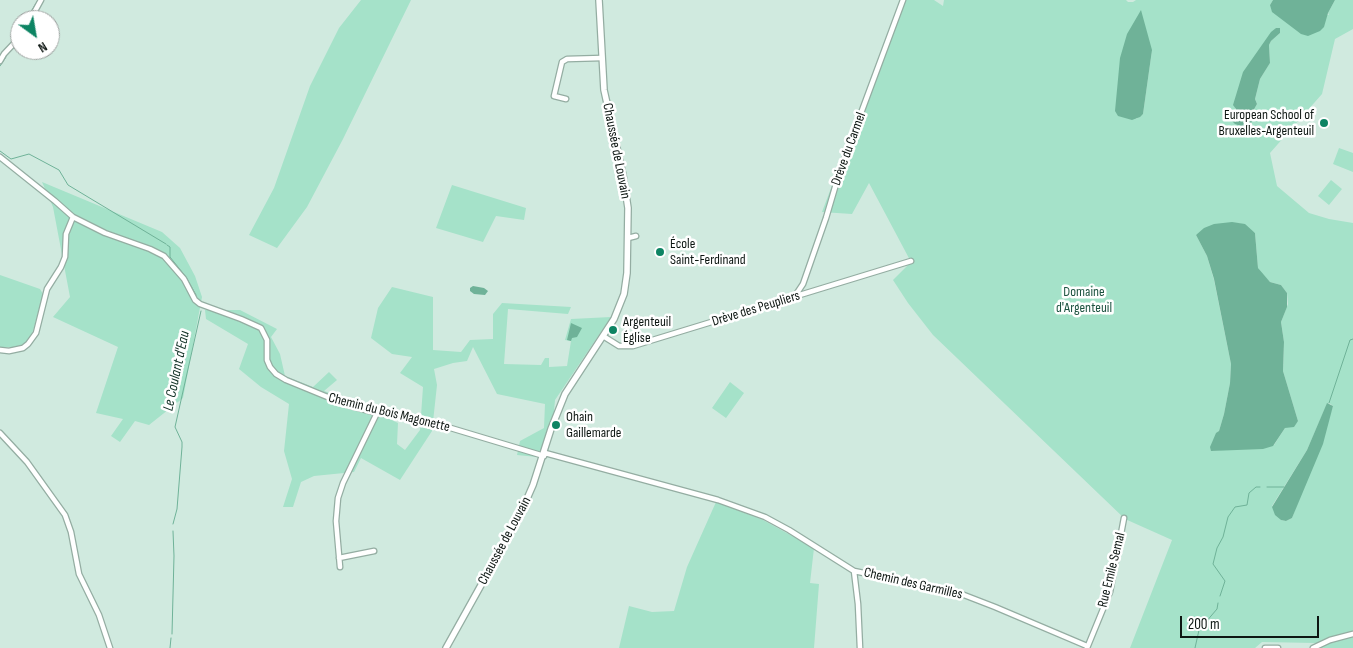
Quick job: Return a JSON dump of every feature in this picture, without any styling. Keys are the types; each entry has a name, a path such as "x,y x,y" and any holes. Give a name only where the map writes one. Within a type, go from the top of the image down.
{"main road":[{"name":"Chaussée de Louvain","path":"446,648 519,517 534,485 553,423 565,394 614,319 624,294 628,238 626,192 607,108 599,0"}],"street":[{"name":"Drève du Carmel","path":"794,298 803,284 841,167 903,0"},
{"path":"0,61 10,48"},
{"path":"566,99 554,96 562,62 567,59 602,58"},
{"name":"Chemin du Bois Magonette","path":"0,157 56,200 73,217 105,233 164,256 184,279 195,300 200,304 247,321 260,328 267,340 267,360 270,367 280,377 332,400 377,413 434,423 544,454"},
{"path":"0,350 14,351 23,348 36,333 47,290 65,257 66,234 73,217"},
{"path":"628,238 636,236"},
{"name":"Drève des Peupliers","path":"603,336 619,346 633,346 911,261"},
{"path":"340,567 336,520 338,498 343,482 377,413"},
{"path":"0,433 28,462 65,516 69,524 79,574 99,615 110,648"},
{"name":"Chemin des Garmilles","path":"544,454 718,500 765,517 805,538 854,571 914,583 995,606 1087,647"},
{"name":"Rue Emile Semal","path":"1087,647 1110,592 1124,518"},
{"path":"339,558 374,551"},
{"path":"854,571 860,648"},
{"path":"1313,648 1330,640 1353,634"},
{"path":"1265,648 1278,648"}],"green space":[{"path":"361,0 411,0 343,139 307,207 277,248 249,235 274,188 310,86 339,28"},
{"name":"Domaine d'Argenteuil","path":"902,0 934,0 943,6 944,0 1126,0 1133,2 1136,0 1273,0 1270,5 1329,15 1328,13 1335,0 1353,0 1353,29 1335,39 1322,94 1270,153 1277,186 1309,213 1353,223 1353,648 1315,648 1315,643 1262,642 1255,648 1130,648 1172,540 1125,519 933,335 893,280 911,262 869,183 852,214 822,212","holes":["1276,28 1280,33 1269,45 1270,63 1260,79 1255,99 1257,104 1252,113 1253,119 1250,125 1231,117","1152,50 1143,114 1136,119","1239,223 1255,233 1260,272 1270,282 1281,285 1287,293 1288,304 1281,322 1284,342 1283,371 1298,421 1285,428 1274,445 1211,451 1224,414 1230,383 1231,364 1214,280 1207,256 1196,235","1329,403 1333,406 1292,518 1286,521 1281,520 1272,506 1307,450"]},
{"path":"1339,148 1353,153 1353,172 1333,164"},
{"path":"1331,180 1342,189 1329,205 1318,196"},
{"path":"42,182 162,232 180,248 195,276 202,297 183,398 149,425 135,421 120,442 111,436 123,419 96,413 118,347 53,317 70,297 53,207"},
{"path":"452,185 526,208 524,220 496,216 483,242 436,228"},
{"path":"0,275 40,289 43,294 33,331 27,342 19,347 0,347"},
{"path":"392,287 433,297 433,350 461,352 470,340 493,339 493,314 502,303 571,307 568,314 508,309 504,364 541,365 545,358 549,358 549,367 567,366 571,341 565,340 571,319 611,317 555,400 547,458 517,455 520,441 544,428 545,404 497,394 473,347 467,361 434,369 437,385 432,431 400,480 361,458 354,472 314,476 301,482 293,507 283,507 292,479 284,451 289,404 261,387 239,369 248,344 206,319 205,310 240,310 277,329 271,337 280,354 285,376 313,387 329,372 337,380 324,391 347,399 398,423 397,444 405,450 420,430 423,387 400,373 412,357 392,354 371,338 378,308"},
{"path":"730,382 744,393 726,418 712,408"},
{"path":"716,502 763,520 814,548 810,583 819,584 814,648 619,648 629,606 652,612 674,611 687,567"}],"shaded area":[{"path":"1273,0 1335,0 1328,13 1324,27 1320,31 1308,36 1301,34 1272,12 1270,5"},
{"path":"1141,10 1152,50 1143,114 1132,120 1118,116 1115,111 1120,58 1127,34"},
{"path":"1276,28 1280,28 1280,33 1269,45 1270,63 1260,79 1255,99 1257,104 1252,113 1253,119 1247,128 1235,124 1231,117 1236,109 1233,105 1243,72 1271,32"},
{"path":"1232,222 1245,224 1255,233 1258,268 1270,282 1281,285 1287,293 1287,307 1281,322 1284,342 1283,371 1298,421 1294,427 1285,428 1273,446 1263,449 1211,451 1210,447 1216,433 1219,431 1224,414 1230,383 1231,364 1214,279 1207,256 1196,235 1204,228 1214,224"},
{"path":"473,286 484,288 488,291 485,295 474,294 470,291 470,288"},
{"path":"571,323 582,328 577,337 572,338 571,341 567,340"},
{"path":"1327,403 1333,406 1323,444 1292,518 1286,521 1281,520 1275,515 1272,507 1307,450"}],"waterway":[{"name":"Le Coulant d'Eau","path":"32,10 38,0"},
{"name":"Le Coulant d'Eau","path":"6,49 10,44"},
{"name":"Le Coulant d'Eau","path":"0,66 6,57"},
{"name":"Le Coulant d'Eau","path":"0,151 11,159 29,154 59,170 68,185 166,244"},
{"name":"Le Coulant d'Eau","path":"167,245 170,247 170,257 186,277 196,295"},
{"name":"Le Coulant d'Eau","path":"173,524 177,509 182,447 182,442 175,427 201,311"},
{"path":"1329,403 1350,340 1353,339"},
{"path":"1220,596 1225,581 1213,564 1228,517 1235,507 1247,505 1249,493 1256,487 1260,487"},
{"path":"1267,487 1284,487"},
{"path":"172,634 173,531"},
{"path":"1195,648 1199,630 1217,609 1218,603"},
{"path":"170,648 171,638"}],"place":[{"name":"European School of Bruxelles-Argenteuil","path":"1324,123"},
{"name":"École Saint-Ferdinand","path":"660,252"},
{"name":"Argenteuil Église","path":"613,330"},
{"name":"Ohain Gaillemarde","path":"556,425"}]}
